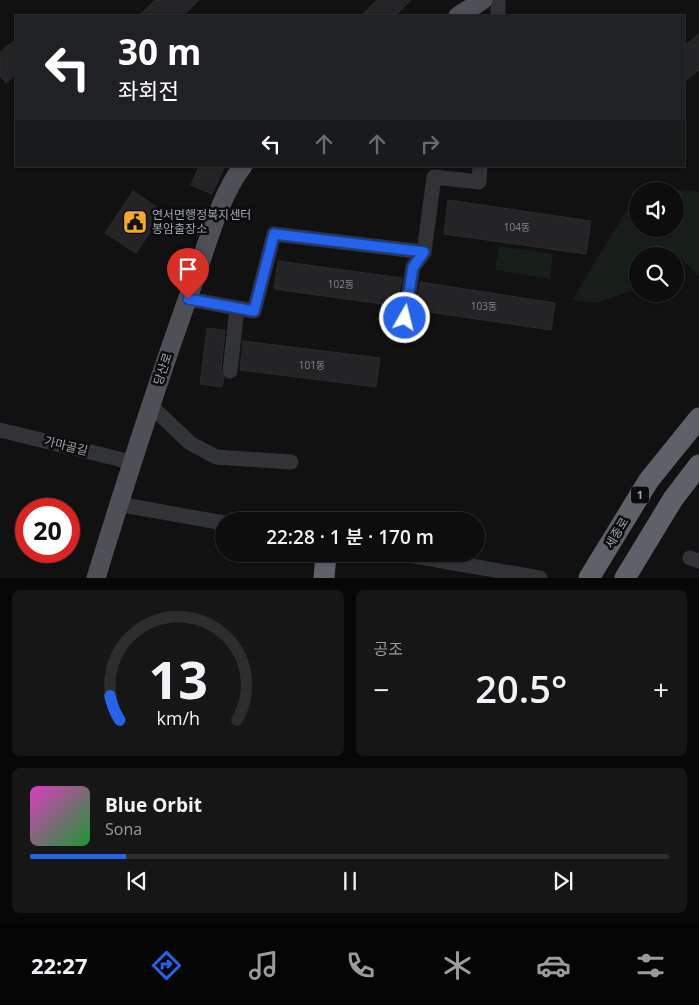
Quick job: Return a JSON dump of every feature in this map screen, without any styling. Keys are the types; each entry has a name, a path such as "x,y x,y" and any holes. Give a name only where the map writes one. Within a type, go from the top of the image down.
{"highway":[{"name":"세종로","path":"589,578 649,480 699,418"},
{"name":"1","path":"627,576 673,499 699,465"},
{"path":"324,578 325,562"}],"main road":[{"path":"460,15 484,0"},
{"name":"당산로","path":"96,578 131,462 188,299 217,218 237,174 242,167"}],"street":[{"path":"498,0 498,15"},
{"path":"405,318 413,267 424,252 434,177 479,182 480,167"},
{"path":"188,299 254,311 274,234 424,252"},
{"path":"230,371 237,308"},
{"path":"151,406 190,443 216,457 291,462"},
{"name":"가마골길","path":"0,430 131,462"},
{"path":"118,504 215,521"},
{"path":"449,562 540,578"}],"shaded area":[{"path":"684,190 699,192 699,277 684,261 684,247 629,247 629,292 597,303 572,300 629,206 629,237 684,237"},
{"path":"499,246 553,254 550,279 495,270"}],"building":[{"path":"155,0 199,0 184,15 140,15"},
{"path":"377,0 411,0 396,15 362,15"},
{"path":"699,34 699,70 685,81 685,45"},
{"path":"15,40 15,76 6,83 0,76 0,52"},
{"path":"199,167 225,167 212,194 191,185"},
{"name":"연서면행정복지센터 봉암출장소","path":"133,191 164,212 136,253 105,233"},
{"path":"448,200 591,221 586,254 444,234"},
{"path":"278,261 402,278 397,306 274,289"},
{"path":"420,282 555,303 551,330 416,310"},
{"path":"207,328 225,330 221,370 224,378 222,387 200,384"},
{"path":"243,341 380,358 376,387 240,370"}],"place":[{"name":"연서면행정복지센터 봉암출장소","path":"135,222"}],"route":[{"path":"188,299 254,311 274,234 424,252 413,267 405,318"}]}
